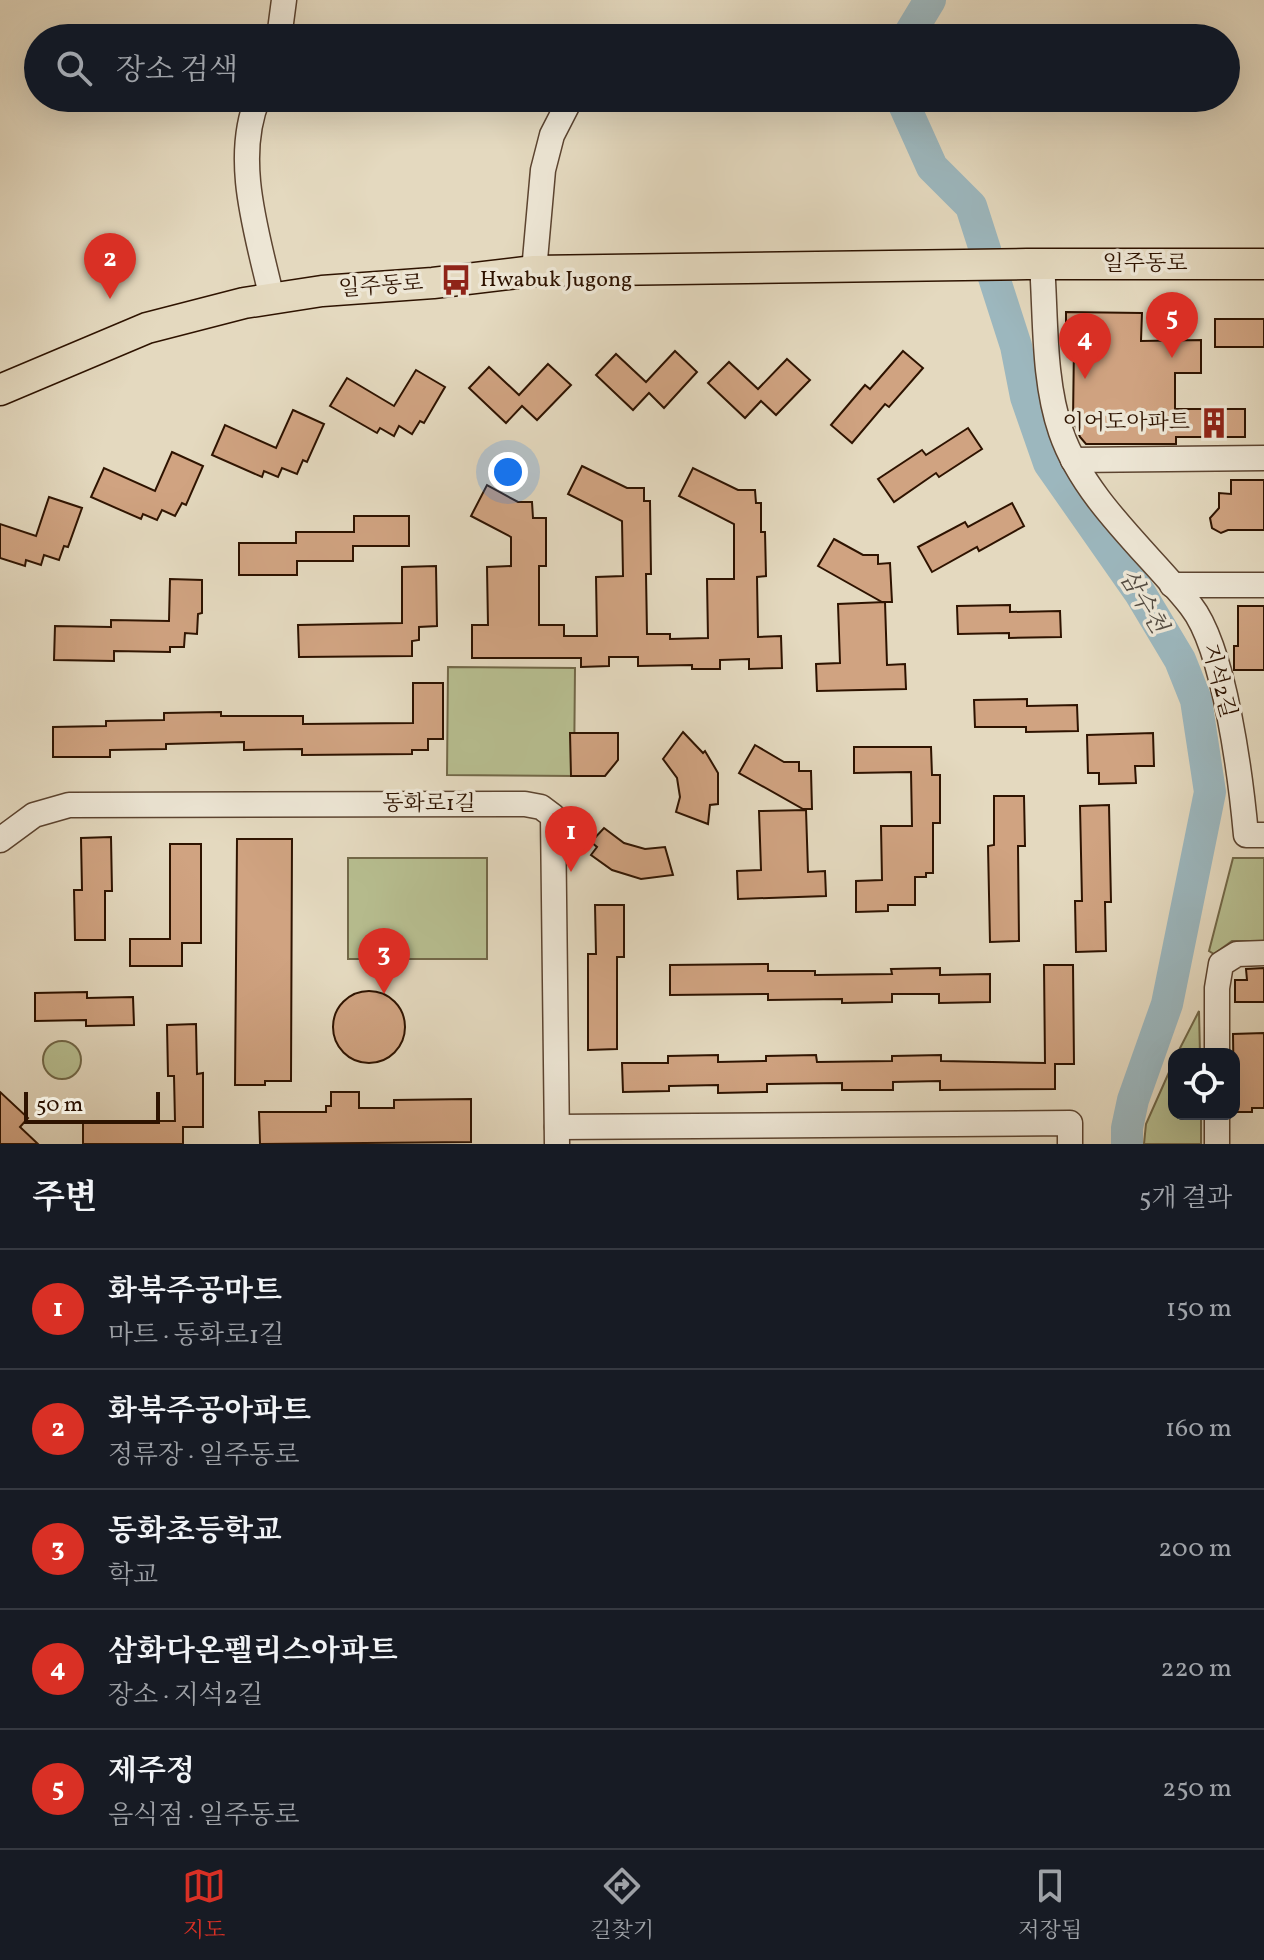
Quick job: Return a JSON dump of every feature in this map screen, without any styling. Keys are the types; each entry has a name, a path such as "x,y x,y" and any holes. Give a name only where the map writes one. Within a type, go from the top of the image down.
{"main road":[{"name":"일주동로","path":"0,390 147,328 272,299 322,291 433,283 534,271 969,264 1264,264"}],"street":[{"path":"281,24 284,0"},
{"path":"252,112 246,156 254,216 272,299"},
{"path":"534,271 543,170 552,135 564,112"},
{"name":"지석2길","path":"1034,264 1051,390 1061,431 1078,472 1193,609 1213,652 1255,835"},
{"path":"1073,460 1264,458"},
{"path":"1172,585 1264,585"},
{"name":"동화로1길","path":"0,840 34,815 69,805 525,804 541,807 553,816 557,1136 1070,1134"},
{"path":"1217,1048 1217,988 1221,964 1237,954 1264,953"},
{"path":"1217,1120 1217,1144"}],"green space":[{"path":"448,667 575,668 574,776 447,775"},
{"path":"348,858 487,858 487,959 348,959"},
{"path":"1233,858 1264,858 1264,941 1232,941 1214,954 1209,951"},
{"path":"1199,1011 1200,1048 1180,1048"},
{"path":"62,1041 76,1046 81,1060 76,1074 62,1079 48,1074 43,1060 48,1046"},
{"path":"1168,1074 1168,1120 1201,1120 1201,1144 1144,1144 1146,1124"}],"building":[{"path":"1066,312 1142,313 1141,341 1201,340 1201,373 1175,373 1175,409 1245,409 1245,437 1176,437 1176,444 1086,444 1073,420 1074,344 1066,344"},
{"path":"1215,319 1264,319 1264,347 1215,347"},
{"path":"675,351 697,372 664,408 649,393 633,410 596,375 616,354 646,382"},
{"path":"903,351 923,368 889,407 885,404 852,443 831,425 865,385 870,389"},
{"path":"787,359 810,380 776,415 761,401 745,418 708,383 729,362 758,389"},
{"path":"548,364 571,385 537,420 522,406 506,423 469,388 489,367 519,395"},
{"path":"416,370 445,387 424,423 420,421 412,434 399,426 394,436 380,428 377,433 330,406 347,378 394,406"},
{"path":"293,410 324,424 307,462 303,460 297,474 282,468 278,477 264,471 262,477 212,455 225,425 276,448"},
{"path":"968,428 982,449 939,477 936,473 894,502 878,479 922,450 926,455"},
{"path":"172,452 203,466 186,505 182,503 175,516 162,510 157,520 143,514 141,519 91,497 104,468 155,491"},
{"path":"582,466 627,488 644,488 644,501 650,501 651,574 646,574 647,634 670,634 670,639 708,638 707,579 734,579 734,524 679,496 693,468 738,490 755,490 756,503 761,503 761,532 765,532 766,576 757,577 758,637 781,636 782,668 749,669 749,659 720,660 720,669 692,669 692,665 638,666 638,657 609,657 609,666 581,667 581,658 472,658 472,625 488,625 487,567 511,566 511,537 471,516 487,485 518,502 532,502 533,518 546,518 546,566 539,566 539,625 564,625 564,636 597,636 596,577 623,576 622,521 568,494"},
{"path":"1231,480 1264,480 1264,530 1228,530 1221,533 1212,528 1210,518 1219,508 1219,493 1231,494"},
{"path":"49,497 82,508 68,547 64,546 59,560 44,555 41,565 26,560 25,566 0,558 0,524 36,536"},
{"path":"1012,503 1024,526 932,572 918,547 965,522 968,527"},
{"path":"354,516 409,516 409,546 353,546 353,561 297,561 297,575 239,575 239,543 296,543 296,532 354,532"},
{"path":"834,539 863,555 878,555 878,564 890,563 892,602 882,602 818,566"},
{"path":"436,566 437,626 419,627 419,640 412,641 412,656 299,657 298,625 402,623 402,567"},
{"path":"170,579 202,580 202,613 198,614 197,634 185,633 184,647 170,647 170,652 114,651 114,661 54,660 55,626 111,627 111,620 169,621"},
{"path":"885,602 887,665 905,664 906,689 817,691 816,664 840,663 838,604"},
{"path":"1010,605 1010,612 1060,611 1061,637 1009,638 1009,633 958,634 957,606"},
{"path":"1238,606 1264,606 1264,670 1234,670 1234,646 1238,646"},
{"path":"413,683 443,683 443,739 428,739 428,750 412,750 412,754 302,755 302,749 244,750 244,742 166,744 166,749 110,750 110,757 53,757 53,727 106,726 106,721 164,720 164,713 303,716 303,724 413,723"},
{"path":"1027,699 1027,706 1077,705 1078,731 1026,732 1026,727 975,727 974,700"},
{"path":"683,732 703,753 705,751 718,773 718,804 710,805 708,824 676,812 680,797 677,778 663,759"},
{"path":"570,733 618,733 618,760 605,776 571,776"},
{"path":"1153,733 1154,766 1135,766 1136,783 1099,784 1099,773 1088,773 1087,735"},
{"path":"755,745 784,762 799,762 799,771 811,771 812,809 803,809 739,773"},
{"path":"854,747 931,747 932,775 940,775 940,823 933,823 933,873 915,877 915,905 888,905 888,911 856,912 856,881 882,880 881,826 912,826 911,772 854,773"},
{"path":"994,796 1024,796 1025,846 1018,846 1019,941 990,942 988,846 994,845"},
{"path":"1109,805 1111,902 1105,902 1106,951 1076,952 1075,901 1082,901 1080,806"},
{"path":"806,810 808,872 825,871 826,896 738,899 737,871 761,870 759,811"},
{"path":"604,828 624,843 645,849 665,847 673,875 641,879 612,870 591,855 597,847 591,842"},
{"path":"111,837 112,891 105,891 105,940 75,940 74,890 82,890 81,838"},
{"path":"237,839 292,839 291,1081 235,1085"},
{"path":"170,844 201,844 201,943 182,943 182,966 130,966 130,939 170,939"},
{"path":"595,905 624,905 624,957 617,957 617,1049 588,1050 588,954 596,954"},
{"path":"768,964 768,971 815,971 815,975 892,974 891,969 940,968 940,975 990,974 990,1002 939,1003 939,994 892,994 892,1002 842,1003 842,999 768,1000 768,994 670,995 670,965"},
{"path":"1044,965 1073,965 1074,1064 1055,1064 1055,1089 940,1090 940,1081 893,1082 893,1090 842,1090 842,1083 767,1084 767,1092 718,1093 718,1085 669,1086 669,1091 623,1092 622,1063 668,1063 668,1056 718,1055 718,1062 766,1061 766,1056 816,1055 817,1062 892,1061 892,1056 941,1055 941,1061 1045,1063"},
{"path":"1264,968 1264,1002 1235,1002 1235,980 1247,980 1246,969"},
{"path":"369,991 389,997 399,1007 405,1027 399,1047 389,1057 369,1063 349,1057 339,1047 333,1027 339,1007 349,997"},
{"path":"87,992 87,998 133,997 134,1025 86,1026 86,1020 35,1021 35,993"},
{"path":"196,1024 197,1074 203,1073 203,1127 183,1127 183,1144 83,1144 83,1121 175,1121 174,1076 168,1076 167,1025"},
{"path":"1264,1033 1264,1108 1252,1108 1252,1112 1240,1112 1240,1048 1233,1048 1233,1034"},
{"path":"0,1092 28,1118 20,1127 38,1144 0,1144"},
{"path":"331,1092 359,1092 359,1108 394,1108 394,1100 471,1099 471,1142 260,1144 259,1112 326,1112 326,1106 331,1106"}],"waterway":[{"name":"삼수천","path":"915,24 930,0"},
{"name":"삼수천","path":"907,112 932,167 971,206 1016,346 1026,397 1049,463 1140,593 1180,660 1196,700 1210,792 1167,1004 1133,1100 1127,1144"}],"place":[{"name":"Hwabuk Jugong","path":"456,280"},
{"name":"화북주공아파트","path":"110,299"},
{"name":"제주정","path":"1172,358"},
{"name":"삼화다온펠리스아파트","path":"1085,379"},
{"name":"이어도아파트","path":"1214,423"},
{"name":"화북주공마트","path":"571,872"},
{"name":"동화초등학교","path":"384,994"}]}
